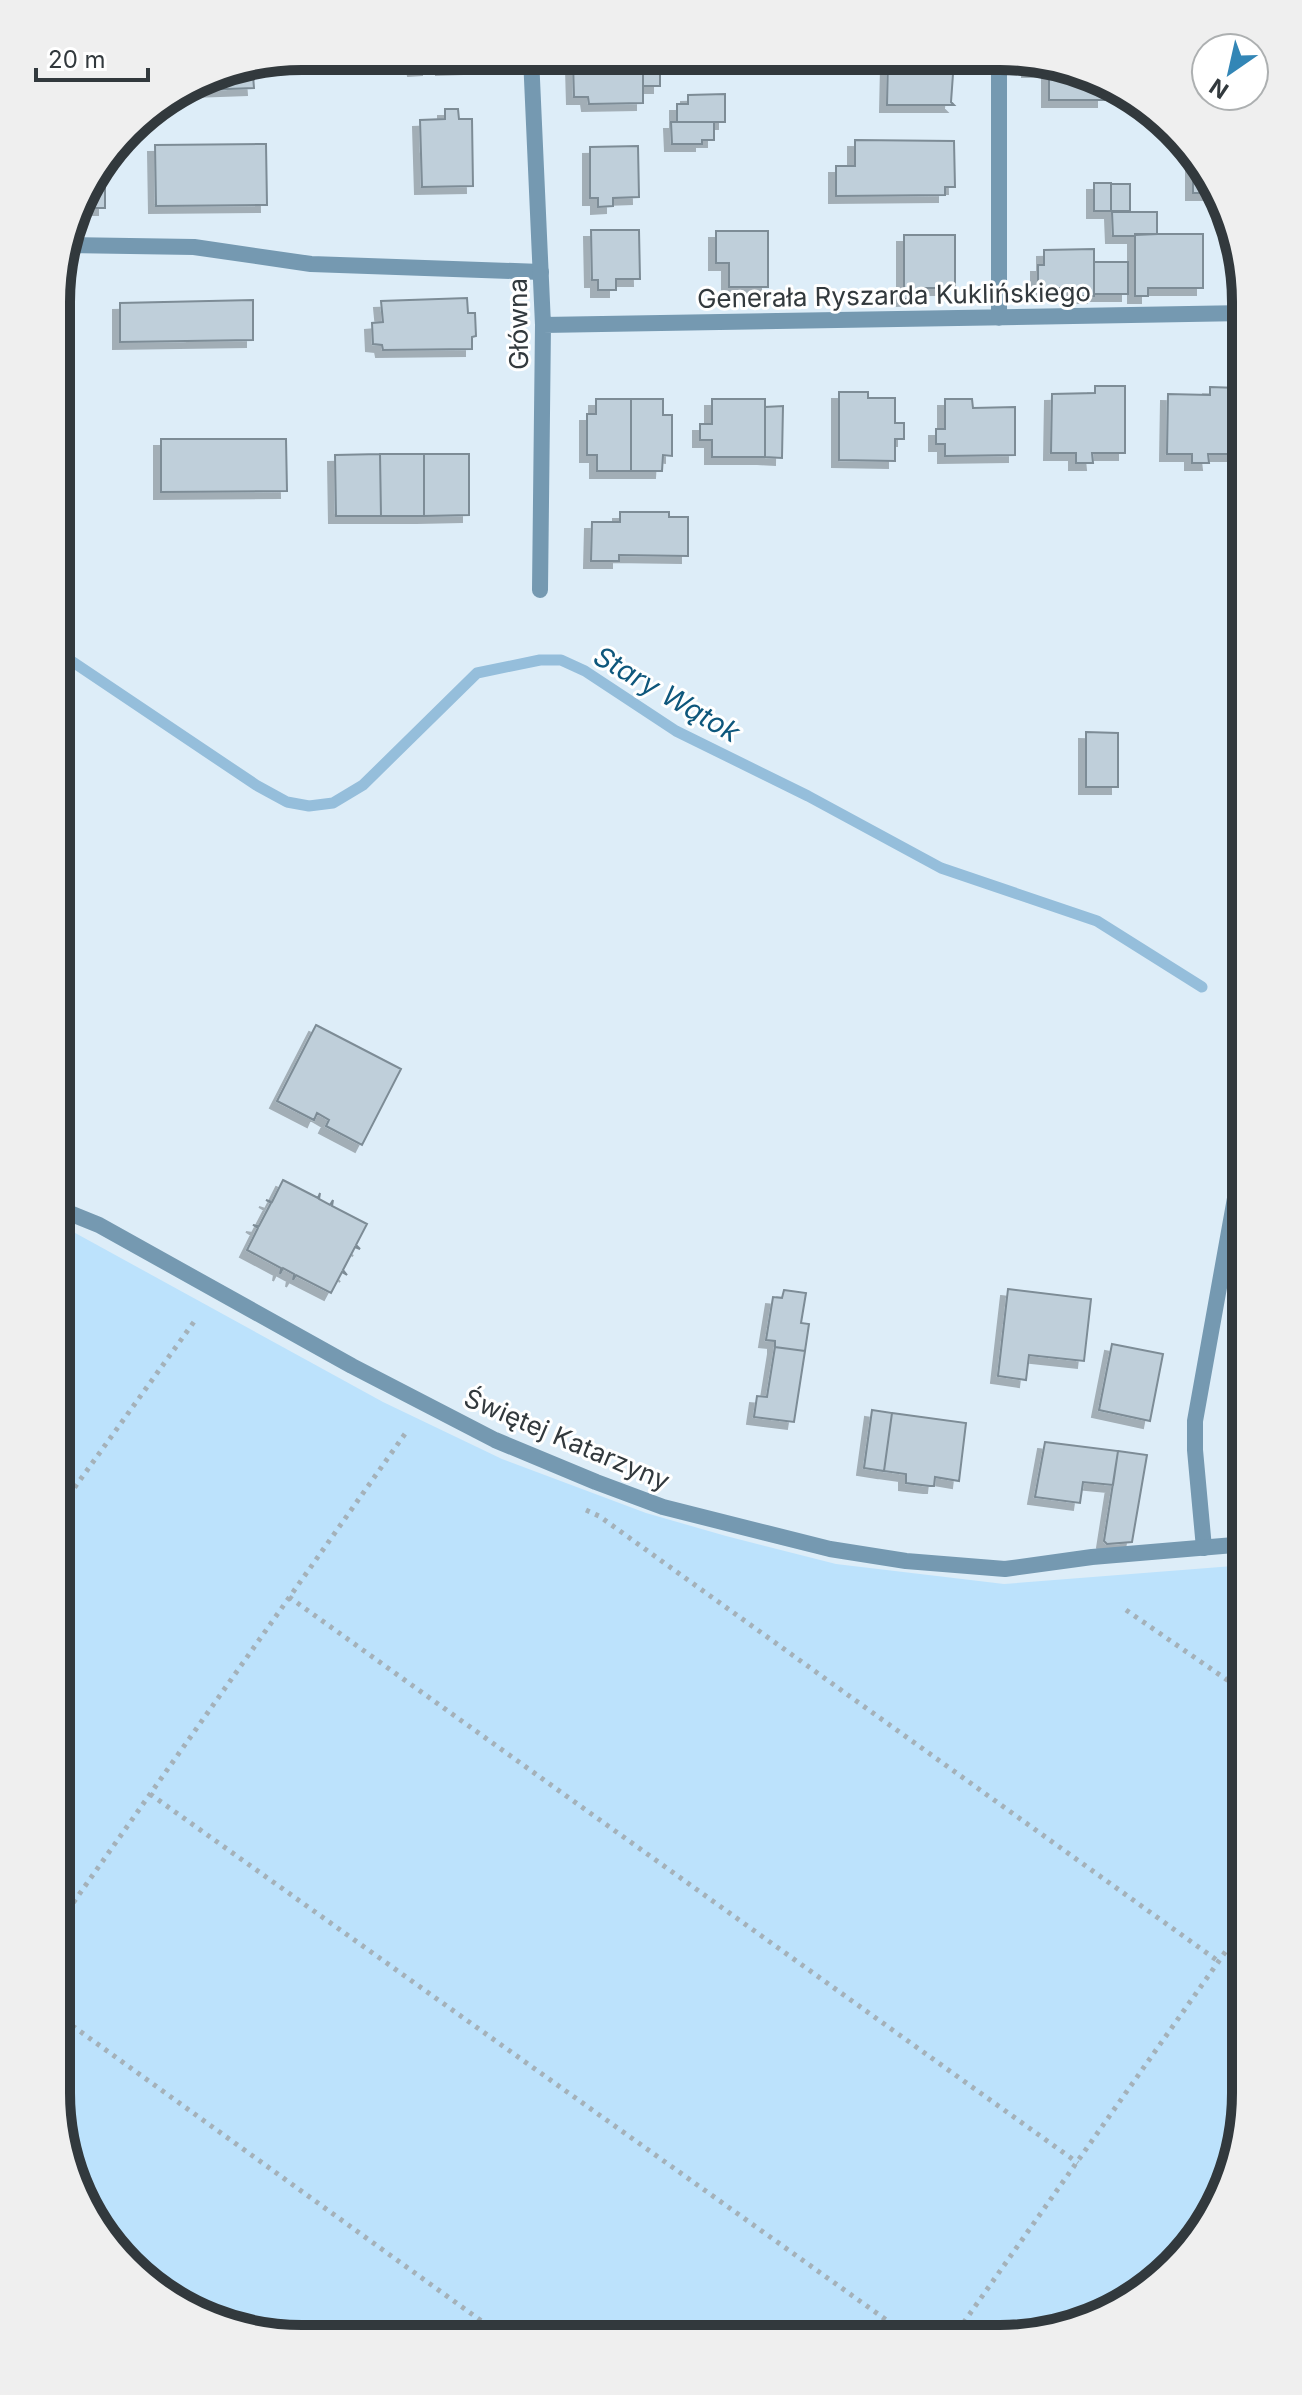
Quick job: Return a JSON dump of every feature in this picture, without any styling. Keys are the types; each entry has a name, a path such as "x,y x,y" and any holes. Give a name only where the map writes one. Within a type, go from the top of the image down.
{"street":[{"name":"Główna","path":"532,70 543,325 540,590"},
{"path":"999,70 999,318"},
{"path":"77,245 194,247 311,264 541,272"},
{"name":"Generała Ryszarda Kuklińskiego","path":"543,325 1232,313"},
{"name":"Świętej Katarzyny","path":"70,1213 99,1225 352,1366 495,1440 663,1507 830,1549 906,1561 1005,1569 1092,1557 1232,1545"},
{"path":"1204,1548 1195,1421 1232,1215"}],"path":[{"path":"70,1494 196,1319"},
{"path":"70,1907 407,1431 415,1431"},
{"path":"586,1510 1218,1961"},
{"path":"289,1597 1078,2163"},
{"path":"1126,1610 1232,1683"},
{"path":"150,1794 893,2325"},
{"path":"962,2325 1232,1942"},
{"path":"70,2024 487,2325"}],"shaded area":[{"path":"70,1230 383,1402 502,1459 646,1513 836,1564 1004,1584 1232,1566 1232,2108 1228,2138 1220,2167 1201,2209 1174,2246 1129,2286 1074,2313 1015,2325 302,2325 242,2317 186,2294 149,2267 109,2222 82,2167 70,2108"}],"building":[{"path":"573,70 643,70 643,103 589,104 588,97 574,97"},
{"path":"643,70 660,70 660,86 643,86"},
{"path":"888,70 953,70 951,102 954,105 887,105"},
{"path":"1049,75 1104,95 1104,100 1049,100"},
{"path":"253,76 254,88 210,90"},
{"path":"725,94 725,122 677,122 677,104 688,104 688,95"},
{"path":"445,109 458,109 459,119 472,119 473,186 422,187 420,120 445,119"},
{"path":"671,122 714,122 714,140 702,140 702,144 672,144"},
{"path":"855,140 954,141 955,187 945,187 945,195 836,196 836,166 855,166"},
{"path":"266,144 267,205 156,206 155,145"},
{"path":"638,146 639,197 613,198 613,206 598,207 598,198 590,198 590,147"},
{"path":"1193,173 1204,193 1193,193"},
{"path":"105,180 105,208 90,208"},
{"path":"1094,183 1111,183 1111,211 1094,211"},
{"path":"1111,184 1130,184 1130,211 1111,211"},
{"path":"1112,212 1157,212 1157,234 1113,236"},
{"path":"591,230 639,230 640,279 616,279 616,290 598,290 598,280 592,280"},
{"path":"716,231 768,231 768,287 729,287 729,263 716,263"},
{"path":"1135,234 1203,234 1203,288 1148,288 1148,296 1135,296"},
{"path":"904,235 955,235 955,288 920,288 920,298 904,299"},
{"path":"1094,249 1094,296 1079,296 1079,288 1038,288 1038,265 1044,265 1044,250"},
{"path":"1094,262 1128,262 1128,294 1094,294"},
{"path":"467,298 468,313 475,313 476,336 472,337 472,349 383,350 382,345 373,344 372,323 383,322 381,301"},
{"path":"253,300 253,340 120,342 120,303"},
{"path":"1095,386 1125,386 1125,453 1092,453 1093,463 1076,463 1076,453 1051,453 1052,394 1095,393"},
{"path":"1210,387 1232,388 1232,454 1208,454 1209,463 1192,463 1192,454 1167,454 1168,394 1210,395"},
{"path":"839,392 868,392 868,398 895,398 895,423 904,423 904,439 895,439 895,461 839,460"},
{"path":"596,399 631,399 631,471 597,471 597,455 587,455 587,414 596,414"},
{"path":"631,399 663,399 663,415 672,415 672,456 663,455 662,471 631,471"},
{"path":"712,399 765,399 765,457 712,457 712,440 700,440 700,424 712,424"},
{"path":"945,399 972,399 973,408 1015,407 1015,455 945,456 945,444 936,444 936,429 945,429"},
{"path":"783,406 782,458 765,457 765,407"},
{"path":"161,439 286,439 287,491 161,492"},
{"path":"380,454 424,454 424,516 381,516"},
{"path":"380,454 381,516 336,516 335,455"},
{"path":"424,454 469,454 469,515 424,516"},
{"path":"620,512 669,512 669,517 688,517 688,556 619,555 619,561 591,561 592,522 620,522"},
{"path":"1086,732 1118,733 1118,787 1086,787"},
{"path":"316,1025 401,1069 362,1145 326,1126 329,1120 317,1113 314,1120 277,1101"},
{"path":"283,1180 318,1198 320,1193 319,1199 330,1205 333,1200 332,1206 367,1224 356,1245 360,1249 355,1247 343,1270 347,1275 342,1272 331,1293 296,1275 293,1280 294,1274 283,1268 280,1274 281,1268 247,1250 258,1228 253,1225 259,1226 271,1203 266,1200 272,1202"},
{"path":"1008,1289 1091,1299 1084,1361 1029,1355 1026,1380 998,1376"},
{"path":"784,1290 806,1293 801,1323 809,1324 805,1351 775,1347 775,1341 766,1340 773,1297 782,1298"},
{"path":"1112,1344 1163,1354 1150,1421 1099,1410"},
{"path":"775,1347 805,1351 794,1422 754,1417 757,1396 767,1397"},
{"path":"872,1410 892,1413 884,1471 864,1468"},
{"path":"892,1413 966,1423 959,1481 935,1477 934,1486 906,1483 906,1474 884,1471"},
{"path":"1045,1442 1118,1451 1113,1485 1083,1482 1080,1503 1035,1497"},
{"path":"1118,1451 1147,1455 1132,1542 1107,1544 1104,1541"}],"waterway":[{"name":"Stary Wątok","path":"70,660 256,785 287,802 309,806 333,803 363,785 477,673 540,660 561,660 585,671 676,731 808,796 941,868 1097,921 1202,987"}]}
